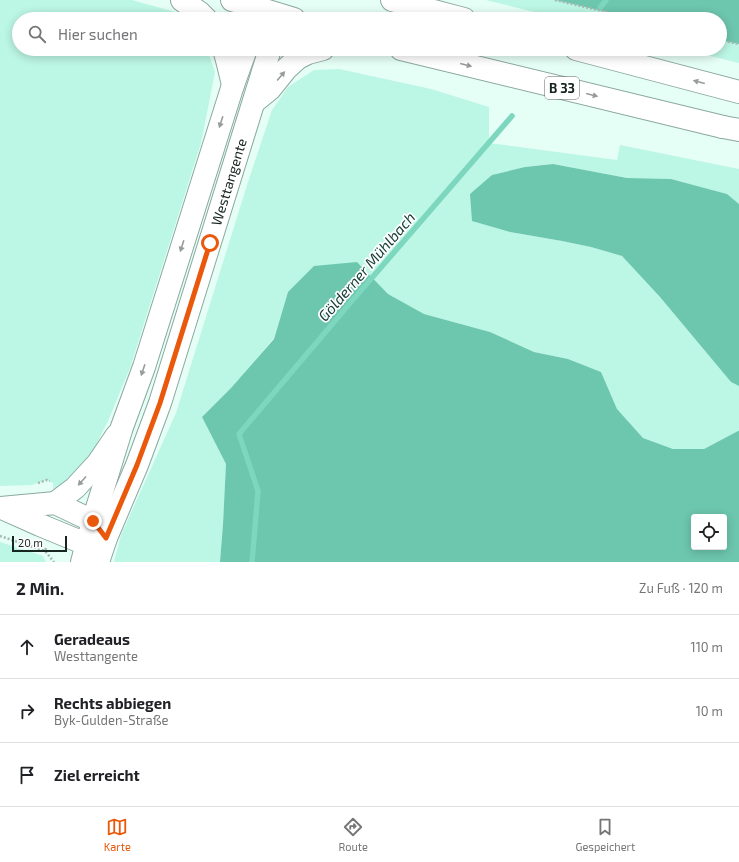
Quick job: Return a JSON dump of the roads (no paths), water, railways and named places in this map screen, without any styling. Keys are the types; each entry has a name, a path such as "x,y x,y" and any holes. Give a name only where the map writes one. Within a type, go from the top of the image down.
{"main road":[{"path":"182,0 199,12"},
{"path":"232,0 259,9 277,12"},
{"path":"392,0 437,12"},
{"path":"226,56 233,85"},
{"name":"Westtangente","path":"98,562 92,541 122,427 144,367 243,56"},
{"name":"Westtangente","path":"92,541 137,465 160,403 268,56"},
{"path":"253,103 270,89 286,70 302,56"},
{"name":"B 33","path":"430,56 731,128"},
{"path":"603,56 739,92"},
{"path":"1,508 55,503 75,488 98,463 122,427"},
{"path":"55,503 92,541"},
{"path":"1,508 40,525 92,541"}],"waterway":[{"name":"Gölderner Mühlbach","path":"600,8 606,0"},
{"name":"Gölderner Mühlbach","path":"252,562 258,491 239,434 512,116"}]}
